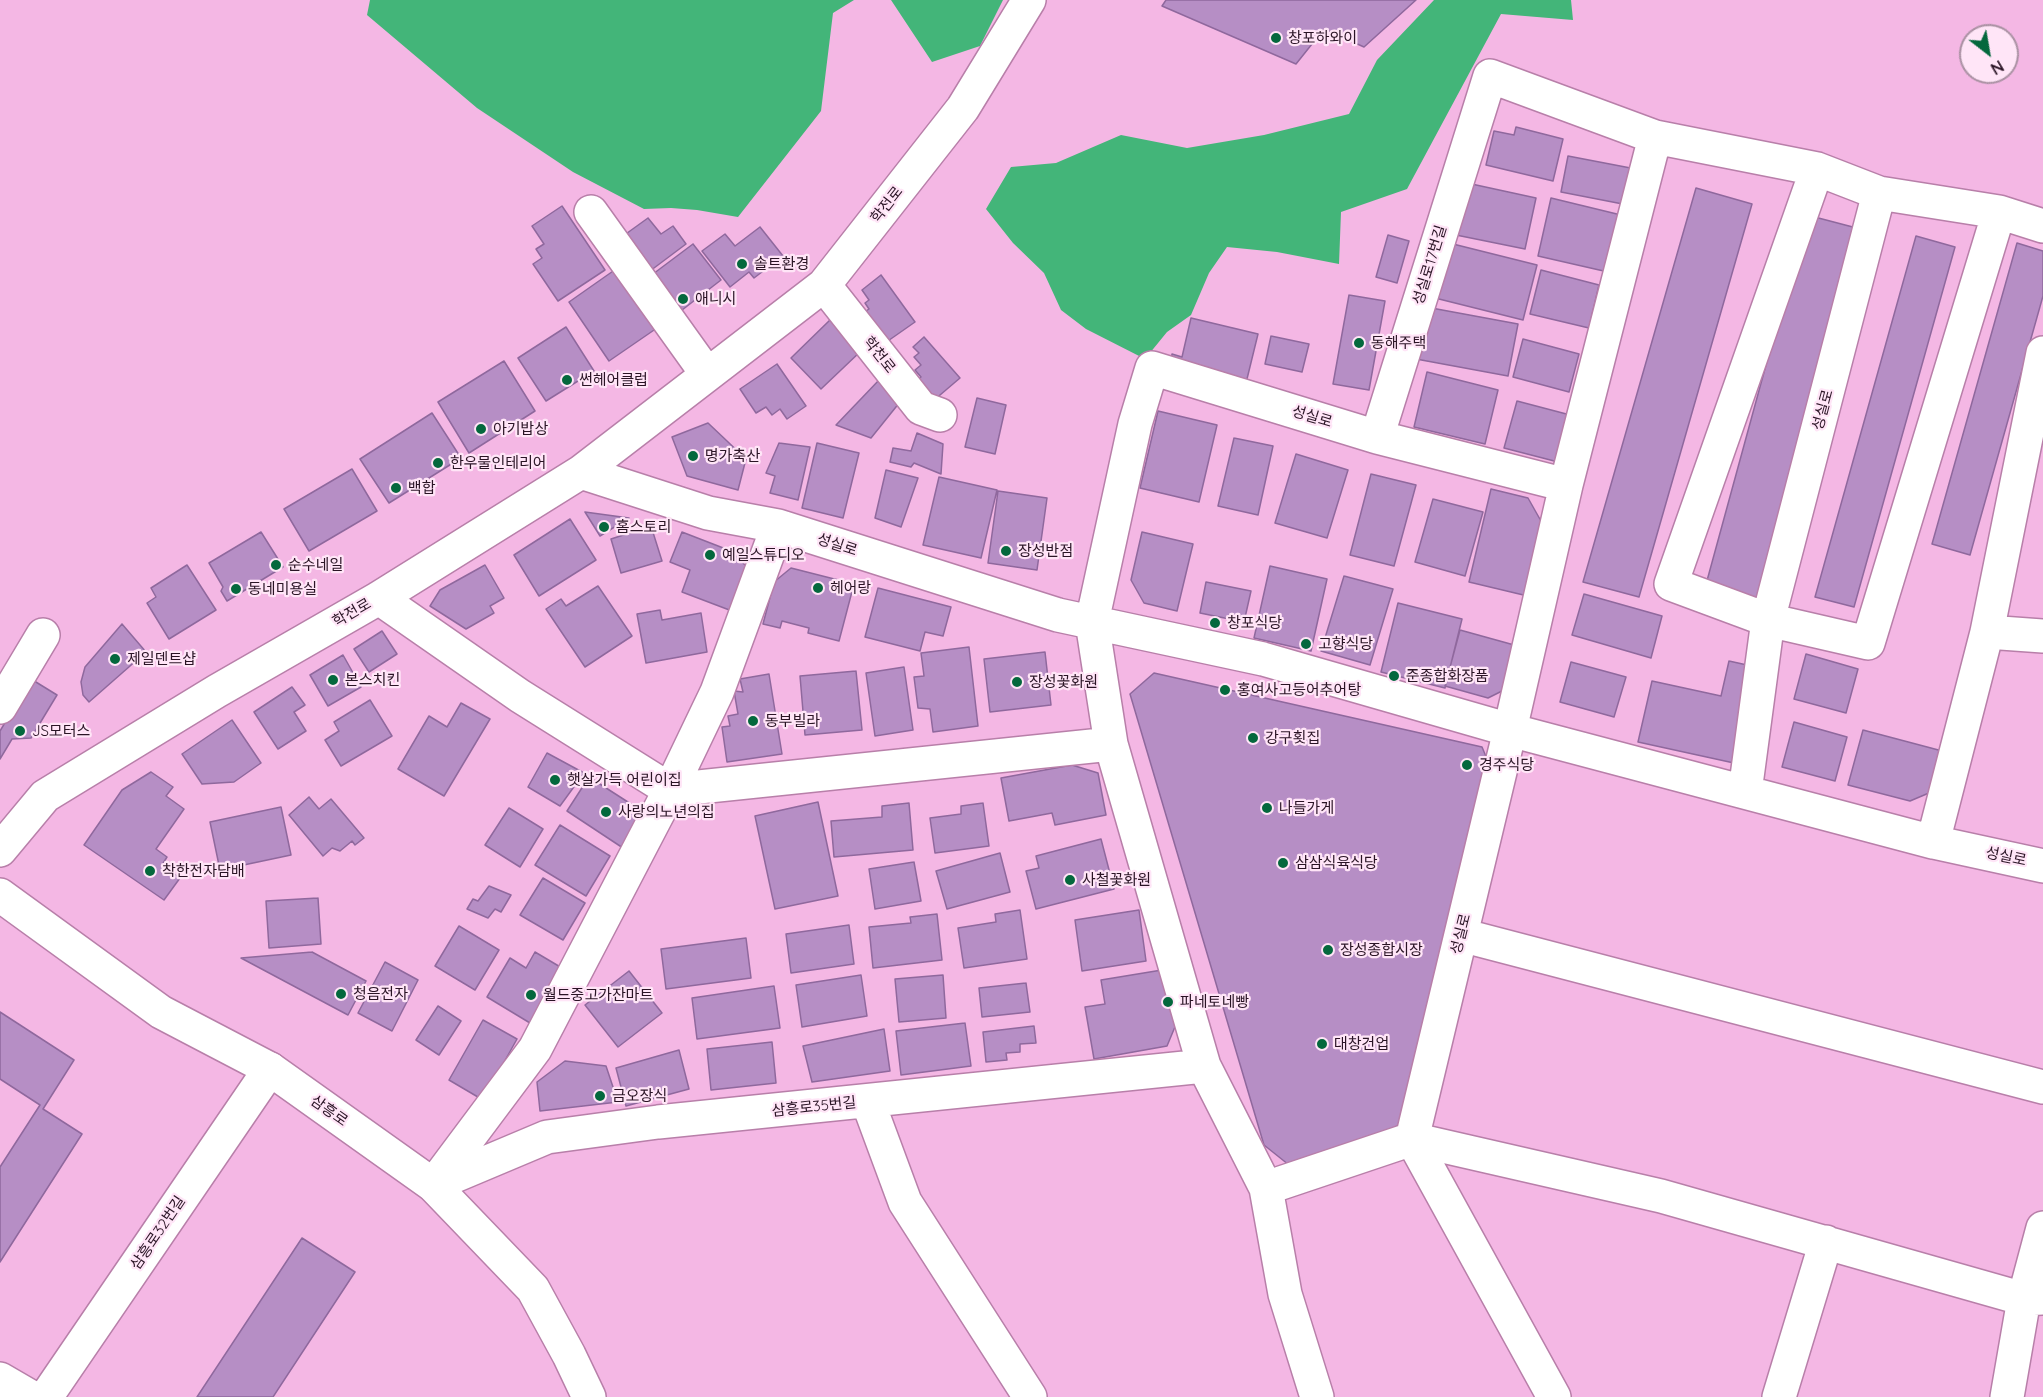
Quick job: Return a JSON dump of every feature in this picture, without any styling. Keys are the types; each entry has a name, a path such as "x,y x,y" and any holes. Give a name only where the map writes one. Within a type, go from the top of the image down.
{"street":[{"name":"학전로","path":"0,850 45,796 217,691 379,598 581,472 824,285 963,108 1029,0"},
{"name":"성실로17번길","path":"1377,437 1490,76 1655,138 1817,169 1879,194"},
{"path":"1510,730 1566,485 1655,138"},
{"path":"1817,169 1671,584 1768,620 1868,643 1999,212"},
{"path":"1879,194 1999,212 2043,226"},
{"name":"성실로","path":"1745,792 1768,620 1879,194"},
{"path":"591,212 706,374"},
{"name":"학천로","path":"824,285 921,408 940,415"},
{"path":"1933,842 1987,632 2043,353"},
{"name":"성실로","path":"1092,622 1135,424 1152,368 1377,437"},
{"path":"1377,437 1566,485"},
{"name":"성실로","path":"581,472 708,513 778,526 1058,615 1263,659 1510,730 1933,842 2043,866"},
{"path":"433,1185 536,1049 670,790 717,692 778,526"},
{"path":"379,598 520,696 670,790 1111,744"},
{"path":"1092,622 1111,744 1204,1066 1266,1188 1285,1294 1317,1397"},
{"path":"1987,632 2043,636"},
{"path":"0,707 44,635"},
{"name":"성실로","path":"1412,1139 1510,730"},
{"name":"삼흥로","path":"0,895 161,1012 270,1069 433,1185 534,1289 589,1397"},
{"path":"1461,935 2043,1087"},
{"name":"삼흥로35번길","path":"433,1185 547,1137 658,1122 1204,1066"},
{"name":"삼흥로32번길","path":"46,1397 270,1069"},
{"path":"868,1102 905,1202 1030,1397"},
{"path":"1266,1188 1412,1139 1661,1196 2034,1298"},
{"path":"1412,1139 1554,1397"},
{"path":"2007,1397 2034,1298 2043,1228"},
{"path":"1779,1397 1826,1242"},
{"path":"0,1379 31,1397"}],"green space":[{"path":"370,0 854,0 833,13 821,111 738,217 697,210 644,209 573,172 477,108 367,15"},
{"path":"891,0 1003,0 980,46 932,62"},
{"path":"1434,0 1571,0 1573,20 1501,14 1407,189 1341,212 1339,264 1277,252 1227,247 1209,273 1191,315 1167,332 1145,359 1086,329 1061,310 1044,273 1013,243 986,209 1011,167 1056,163 1121,135 1187,148 1264,135 1349,114 1377,60"}],"building":[{"name":"창포하와이","path":"1166,0 1416,0 1364,47 1324,29 1296,64 1162,6"},
{"path":"1516,127 1563,139 1553,181 1486,165 1494,131 1514,135"},
{"path":"1568,156 1641,170 1633,206 1561,192"},
{"path":"1467,183 1536,198 1525,249 1456,235"},
{"path":"1696,188 1752,204 1639,597 1583,582"},
{"path":"1551,198 1621,215 1608,272 1538,256"},
{"path":"562,206 605,270 558,301 533,264 542,258 536,249 544,244 532,226"},
{"path":"1807,215 1868,231 1765,605 1705,588"},
{"path":"648,218 661,234 673,226 686,244 642,277 623,236"},
{"name":"솔트환경","path":"760,227 783,256 754,278 749,272 730,287 702,251 725,234 735,246"},
{"path":"1388,235 1409,241 1397,283 1376,277"},
{"path":"1916,236 1955,247 1854,607 1815,597"},
{"path":"1445,242 1537,265 1523,320 1431,297"},
{"path":"2017,243 2043,251 2043,296 1970,555 1932,544"},
{"path":"693,244 721,280 673,317 645,280"},
{"path":"616,269 657,328 609,361 569,302"},
{"path":"1541,270 1599,285 1589,328 1530,314"},
{"path":"881,275 915,322 885,343 863,313 869,309 865,303 869,300 862,290"},
{"name":"동해주택","path":"1349,295 1385,301 1369,390 1333,384"},
{"path":"1426,307 1518,324 1508,376 1416,359"},
{"path":"1191,318 1258,334 1246,383 1170,366 1172,354 1182,357"},
{"path":"831,319 862,350 821,389 791,358"},
{"path":"566,327 594,371 546,401 518,358"},
{"path":"1271,336 1309,344 1302,372 1265,364"},
{"path":"924,337 960,378 933,401 916,381 921,377 915,370 921,365 914,357 919,353 913,347"},
{"path":"1523,339 1579,354 1569,392 1513,377"},
{"path":"504,361 535,411 469,453 438,402"},
{"path":"777,364 806,406 787,419 780,409 772,415 766,407 756,413 740,389"},
{"path":"1427,372 1498,390 1485,444 1414,427"},
{"path":"880,379 904,397 871,438 836,425"},
{"path":"977,398 1006,405 995,454 965,447"},
{"path":"1517,401 1574,416 1562,463 1504,448"},
{"path":"1158,411 1217,425 1199,502 1140,488"},
{"path":"432,413 461,458 389,503 360,459"},
{"path":"708,423 746,459 738,490 687,476 672,437"},
{"path":"917,433 943,444 941,474 914,463 911,467 890,462 893,448 911,451"},
{"path":"1234,438 1273,446 1258,515 1218,506"},
{"path":"779,443 810,447 798,500 770,493 775,476 766,473"},
{"path":"817,443 859,453 843,518 802,508"},
{"path":"1296,454 1348,470 1327,538 1275,523"},
{"path":"352,469 377,511 309,551 284,509"},
{"path":"886,470 918,478 901,527 875,518"},
{"path":"1371,474 1416,485 1394,566 1350,555"},
{"path":"939,477 997,490 981,558 923,545"},
{"path":"1491,489 1528,498 1550,537 1536,598 1469,582"},
{"path":"998,491 1047,498 1037,570 988,563"},
{"path":"1433,499 1483,512 1465,576 1415,562"},
{"name":"홈스토리","path":"585,512 629,518 600,536"},
{"path":"570,519 596,560 539,596 514,555"},
{"path":"651,526 662,561 621,573 611,539"},
{"path":"261,532 283,567 227,601 221,591 223,587 209,563"},
{"path":"682,532 731,551 748,568 732,611 682,592 690,570 670,562"},
{"path":"1142,532 1193,544 1177,611 1144,603 1131,580"},
{"path":"187,565 216,610 169,639 147,603 156,597 151,588"},
{"path":"485,565 504,598 490,606 494,613 466,629 430,606 440,590"},
{"path":"1270,566 1327,579 1311,651 1254,638"},
{"path":"791,568 854,584 839,641 808,633 809,628 782,621 780,628 763,624 774,582"},
{"path":"1344,576 1393,589 1370,665 1321,651"},
{"path":"1206,582 1251,591 1244,622 1200,613"},
{"path":"598,586 632,636 585,667 546,609 561,599 566,606"},
{"path":"878,588 951,607 943,636 925,632 920,651 865,637"},
{"path":"1584,594 1662,616 1651,658 1572,635"},
{"path":"1398,603 1462,619 1445,688 1381,672"},
{"path":"660,610 662,620 701,613 707,652 646,663 637,614"},
{"name":"제일덴트샵","path":"122,624 146,652 89,702 83,695 81,682 85,667"},
{"path":"1460,630 1525,648 1514,685 1488,698 1445,686"},
{"path":"382,631 397,654 369,672 354,649"},
{"path":"969,647 978,726 933,732 930,709 918,708 914,677 924,676 921,653"},
{"name":"장성꽃화원","path":"1045,652 1051,705 990,712 984,659"},
{"path":"1806,654 1858,669 1846,713 1794,699"},
{"path":"343,655 361,687 328,706 310,675"},
{"path":"1729,661 1756,667 1734,763 1638,742 1652,681 1721,696"},
{"path":"1571,662 1626,677 1614,717 1560,702"},
{"path":"904,667 913,730 875,736 866,673"},
{"path":"856,671 862,730 805,735 800,676"},
{"name":"장성종합시장","path":"1154,673 1482,747 1495,778 1404,1122 1380,1136 1289,1165 1264,1145 1130,694"},
{"name":"동부빌라","path":"769,674 782,754 727,762 722,727 730,726 728,716 738,714 734,691 743,692 740,679"},
{"path":"31,679 57,695 31,738 12,739 0,759 0,731"},
{"path":"292,687 305,705 294,712 306,731 278,749 254,712"},
{"path":"370,700 392,736 341,766 325,740 339,731 334,722"},
{"path":"461,703 490,719 444,796 398,769 429,716 447,727"},
{"path":"232,720 261,763 234,782 202,784 182,754"},
{"path":"1794,722 1847,737 1835,781 1782,767"},
{"path":"1863,730 1946,752 1936,790 1910,801 1848,785"},
{"name":"햇살가득 어린이집","path":"547,753 584,773 560,806 528,787"},
{"path":"1072,765 1098,773 1106,815 1055,825 1052,813 1009,821 1001,778"},
{"path":"151,772 173,787 166,796 184,809 156,849 167,857 162,865 180,878 164,900 84,845 122,790"},
{"name":"사랑의노년의집","path":"589,777 645,813 623,848 567,811"},
{"path":"309,797 319,809 331,799 364,838 355,845 352,841 340,851 332,848 323,856 289,815"},
{"path":"818,802 838,896 775,909 755,816"},
{"path":"909,803 913,850 834,857 831,821 882,817 882,806"},
{"path":"983,803 989,846 935,853 930,818 961,814 961,806"},
{"path":"281,807 291,855 220,870 210,822"},
{"path":"509,808 543,829 520,867 485,845"},
{"path":"560,825 610,856 586,896 535,865"},
{"name":"사철꽃화원","path":"1101,839 1114,889 1036,909 1026,871 1039,868 1036,856"},
{"path":"1000,853 1010,892 947,909 936,871"},
{"path":"914,862 921,901 875,909 869,869"},
{"path":"543,878 585,903 563,940 520,915"},
{"path":"489,886 511,895 501,912 495,909 488,918 467,909 473,899 478,901"},
{"path":"318,898 321,944 269,948 266,901"},
{"path":"1020,910 1027,959 964,968 958,928 996,922 995,914"},
{"path":"1139,910 1146,961 1082,971 1075,920"},
{"path":"937,914 942,960 873,968 869,927 911,923 910,917"},
{"path":"849,925 854,964 791,973 786,934"},
{"path":"459,926 499,950 475,990 435,966"},
{"path":"746,938 751,978 666,989 661,949"},
{"path":"312,952 366,981 348,1015 241,958"},
{"path":"535,952 562,968 530,1023 487,997 510,958 526,968"},
{"path":"385,962 418,980 392,1031 358,1013"},
{"path":"1168,969 1177,1022 1167,1046 1094,1059 1085,1007 1105,1004 1101,980"},
{"path":"629,971 662,1013 618,1047 585,1005"},
{"path":"861,975 867,1016 802,1027 796,985"},
{"path":"943,975 946,1018 899,1022 895,979"},
{"path":"1026,983 1030,1012 982,1017 979,988"},
{"path":"774,986 780,1028 697,1039 692,998"},
{"path":"438,1006 461,1021 439,1055 416,1040"},
{"path":"0,1012 74,1060 43,1109 82,1134 0,1262 0,1167 40,1105 0,1079"},
{"path":"483,1020 517,1039 483,1100 449,1080"},
{"path":"965,1023 971,1066 901,1075 896,1031"},
{"path":"1034,1026 1036,1043 1020,1044 1020,1052 1006,1053 1007,1060 986,1062 983,1032"},
{"path":"884,1029 890,1071 812,1082 803,1046"},
{"path":"772,1042 776,1083 711,1090 707,1049"},
{"path":"679,1050 689,1089 626,1106 616,1068"},
{"path":"565,1061 606,1066 618,1102 540,1111 537,1082"},
{"path":"302,1238 355,1272 273,1397 197,1397"}],"place":[{"name":"창포하와이","path":"1276,38"},
{"name":"솔트환경","path":"742,264"},
{"name":"애니시","path":"683,299"},
{"name":"동해주택","path":"1359,343"},
{"name":"썬헤어클럽","path":"567,380"},
{"name":"아기밥상","path":"481,429"},
{"name":"명가축산","path":"693,456"},
{"name":"한우물인테리어","path":"438,463"},
{"name":"백합","path":"396,488"},
{"name":"홈스토리","path":"604,527"},
{"name":"장성반점","path":"1006,551"},
{"name":"예일스튜디오","path":"710,555"},
{"name":"순수네일","path":"276,565"},
{"name":"헤어랑","path":"818,588"},
{"name":"동네미용실","path":"236,589"},
{"name":"창포식당","path":"1215,623"},
{"name":"고향식당","path":"1306,644"},
{"name":"제일덴트샵","path":"115,659"},
{"name":"준종합화장품","path":"1394,676"},
{"name":"본스치킨","path":"333,680"},
{"name":"장성꽃화원","path":"1017,682"},
{"name":"홍여사고등어추어탕","path":"1225,690"},
{"name":"동부빌라","path":"753,721"},
{"name":"JS모터스","path":"20,731"},
{"name":"강구횟집","path":"1253,738"},
{"name":"경주식당","path":"1467,765"},
{"name":"햇살가득 어린이집","path":"555,780"},
{"name":"나들가게","path":"1267,808"},
{"name":"사랑의노년의집","path":"606,812"},
{"name":"삼삼식육식당","path":"1283,863"},
{"name":"착한전자담배","path":"150,871"},
{"name":"사철꽃화원","path":"1070,880"},
{"name":"장성종합시장","path":"1328,950"},
{"name":"청음전자","path":"341,994"},
{"name":"월드중고가잔마트","path":"531,995"},
{"name":"파네토네빵","path":"1168,1002"},
{"name":"대창건업","path":"1322,1044"},
{"name":"금오장식","path":"600,1096"}]}
